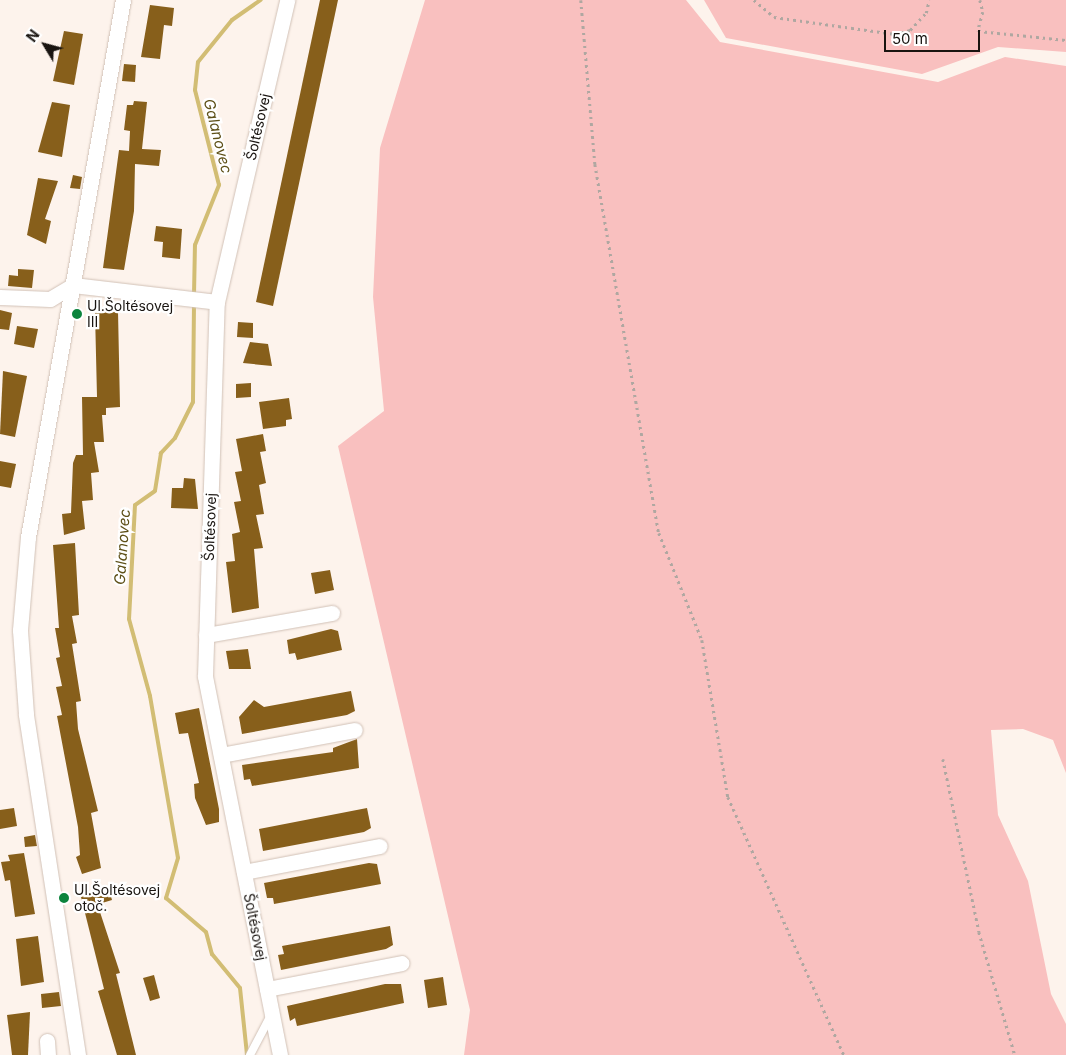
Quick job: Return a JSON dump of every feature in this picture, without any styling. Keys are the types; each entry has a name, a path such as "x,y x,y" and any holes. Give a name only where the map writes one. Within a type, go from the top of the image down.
{"street":[{"path":"78,1055 26,714 20,630 28,537 123,0"},
{"name":"Šoltésovej","path":"280,1055 270,1017 267,989 205,676 217,302 287,0"},
{"path":"0,297 50,299 73,285 217,302"},
{"path":"206,636 332,613"},
{"path":"221,755 355,730"},
{"path":"244,872 380,846"},
{"path":"267,989 402,963"}],"lane":[{"path":"250,1055 270,1017"}],"path":[{"path":"581,0 595,164 659,533 702,640 728,797 844,1055"},
{"path":"754,0 774,18 895,34 910,30 926,12 929,0"},
{"path":"980,0 983,12 978,32 1066,40"},
{"path":"943,759 977,923 1015,1055"}],"shaded area":[{"path":"425,0 686,0 720,42 938,82 1005,57 1066,66 1066,773 1053,740 1023,729 991,730 998,815 1028,881 1051,994 1066,1024 1066,1055 464,1055 470,1010 338,446 384,411 373,297 380,148"},
{"path":"704,0 1066,0 1066,52 998,47 922,74 726,38"}],"building":[{"path":"320,0 338,0 273,306 256,302"},
{"path":"150,5 174,8 172,26 164,25 160,59 141,57"},
{"path":"64,31 83,34 74,85 53,81"},
{"path":"124,64 136,65 135,82 122,81"},
{"path":"134,101 147,102 142,149 161,150 159,166 135,164 134,211 124,270 103,268 119,150 129,151 130,131 124,130 127,105 133,105"},
{"path":"52,102 70,105 62,157 38,152"},
{"path":"73,175 82,177 80,189 70,188"},
{"path":"38,178 58,181 45,219 51,221 46,244 27,235"},
{"path":"156,226 182,229 180,259 162,257 163,242 154,241"},
{"path":"18,269 34,270 32,288 8,286 9,275 18,276"},
{"path":"0,310 12,313 9,330 0,329"},
{"path":"118,311 120,407 106,408 106,415 102,415 104,442 94,442 99,472 91,473 93,500 82,501 85,529 64,535 62,514 71,513 73,463 76,455 83,455 82,397 97,397 95,313"},
{"path":"238,322 253,323 253,338 237,337"},
{"path":"17,326 38,329 34,348 14,344"},
{"path":"250,342 268,344 272,366 243,363"},
{"path":"3,371 27,376 15,437 0,434"},
{"path":"251,383 251,397 236,398 236,384"},
{"path":"289,398 292,419 286,420 286,426 263,429 259,402"},
{"path":"263,434 266,451 260,452 266,483 259,485 264,514 256,515 263,548 254,549 259,608 232,613 226,562 235,561 232,534 240,532 234,502 241,501 235,472 242,471 236,439"},
{"path":"0,461 16,464 11,488 0,486"},
{"path":"184,478 195,479 198,509 171,508 172,488 183,488"},
{"path":"75,543 79,615 72,616 77,643 72,644 81,701 76,702 78,729 98,811 91,813 101,868 82,874 76,857 80,855 78,827 57,716 62,715 56,687 62,686 56,658 60,657 55,628 59,628 53,545"},
{"path":"330,570 334,590 315,594 311,573"},
{"path":"331,629 338,631 342,650 297,660 295,653 289,654 287,640"},
{"path":"248,649 251,669 229,669 226,651"},
{"path":"351,691 355,711 347,715 242,734 239,717 254,700 264,707"},
{"path":"199,708 219,809 219,822 206,825 195,798 194,784 199,783 188,733 179,734 175,713"},
{"path":"357,739 359,768 252,786 250,779 244,780 242,765 333,752 333,748"},
{"path":"14,808 17,826 0,829 0,810"},
{"path":"367,808 371,828 364,832 263,851 259,829"},
{"path":"35,835 37,846 25,847 24,837"},
{"path":"24,853 35,914 15,917 10,880 5,881 1,862 10,861 8,855"},
{"path":"369,863 377,864 381,884 274,904 273,898 267,898 264,883"},
{"path":"109,889 112,900 102,903 99,909 120,973 116,974 136,1055 117,1055 98,991 104,989 81,897"},
{"path":"390,926 393,945 386,949 281,970 278,955 284,954 282,946"},
{"path":"38,936 44,982 21,986 16,939"},
{"path":"154,975 160,998 150,1001 143,978"},
{"path":"443,977 447,1005 428,1008 424,980"},
{"path":"385,984 401,984 404,1003 297,1026 295,1018 290,1021 287,1006"},
{"path":"59,992 61,1006 42,1008 41,994"},
{"path":"30,1012 28,1055 12,1055 7,1015"}],"waterway":[{"name":"Galanovec","path":"194,295 195,245 219,185 195,90 198,62 232,20 261,0"},
{"name":"Galanovec","path":"194,304 193,402 175,438 161,453 155,491 135,505 129,619 150,696 178,858 166,898 206,932 212,954 240,988 247,1055"}],"place":[{"name":"Ul.Šoltésovej III","path":"77,314"},
{"name":"Ul.Šoltésovej otoč.","path":"64,898"}]}
